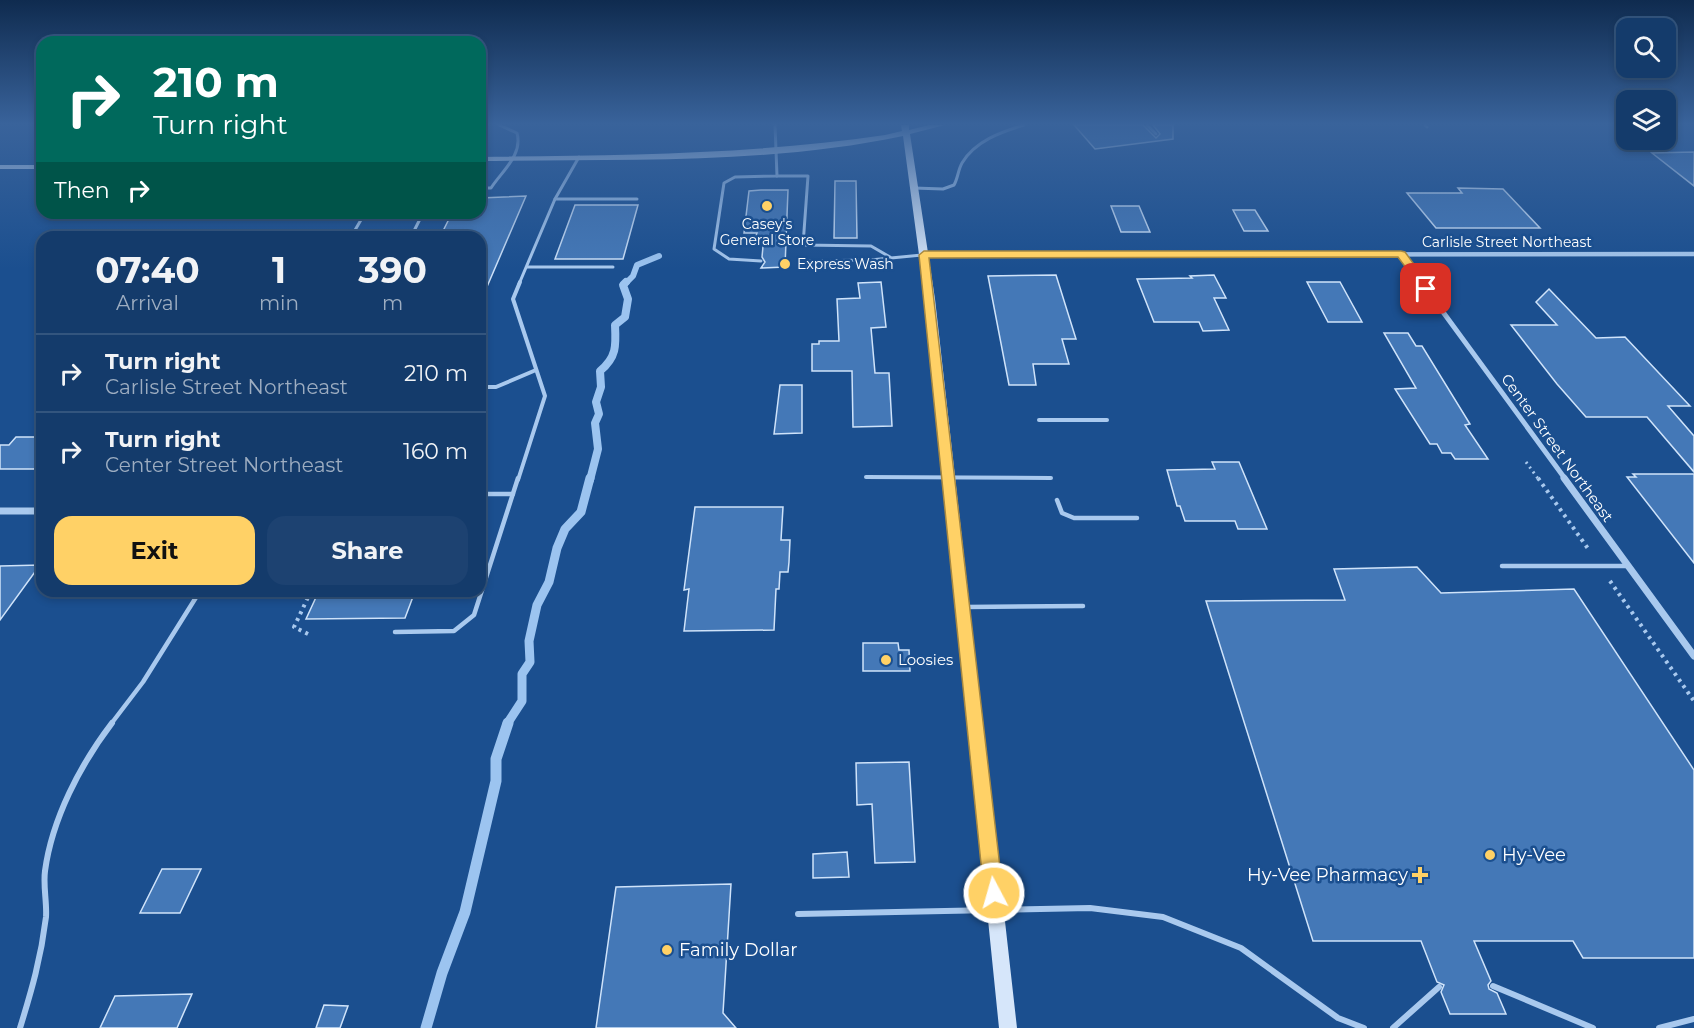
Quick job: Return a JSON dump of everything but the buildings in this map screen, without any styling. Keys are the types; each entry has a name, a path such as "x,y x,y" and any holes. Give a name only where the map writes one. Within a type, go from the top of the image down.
{"main road":[{"path":"912,173 924,255 1008,1028"}],"street":[{"name":"Center Street Northeast","path":"1401,254 1694,656"},
{"name":"Carlisle Street Northeast","path":"924,255 1694,254"},
{"path":"0,511 36,511"}],"lane":[{"path":"486,188 491,188 500,173"},
{"path":"486,578 545,396 513,299 555,200 570,173"},
{"path":"914,188 951,188 957,183 960,173"},
{"path":"761,261 727,259 714,249 724,183 735,177 808,176 803,246 871,246 890,256"},
{"path":"555,200 637,199"},
{"path":"808,261 870,260 890,256 924,255"},
{"path":"527,267 613,267"},
{"path":"486,387 496,387 536,370"},
{"path":"1039,420 1107,420"},
{"path":"866,477 1052,478"},
{"path":"486,494 513,494"},
{"path":"1057,500 1062,513 1074,518 1137,518"},
{"path":"1502,566 1628,566"},
{"path":"20,1028 39,968 46,914 45,872 59,815 99,740 143,682 196,597"},
{"path":"394,632 453,631 474,615 480,597"},
{"path":"963,607 1083,606"},
{"path":"798,914 1090,908 1163,917 1241,948 1338,1018 1364,1028"},
{"path":"1493,986 1593,1028"},
{"path":"1393,1028 1439,987"},
{"path":"1659,1028 1694,1019"}],"path":[{"path":"308,597 294,627 308,634"}],"waterway":[{"path":"625,284 633,276 637,265 659,256"},
{"path":"590,480 598,449 595,423 599,414 596,402 601,387 600,371 610,361 614,350 615,325 625,317 628,299 623,285 626,282"},
{"path":"507,724 522,701 522,674 530,662 529,641 537,605 549,582 557,548 565,529 581,512 590,478"},
{"path":"426,1028 442,973 465,912 496,781 496,759 508,723"}],"place":[{"name":"Casey's General Store","path":"767,206"},
{"name":"Express Wash","path":"785,264"},
{"name":"Loosies","path":"886,660"},
{"name":"Hy-Vee","path":"1490,855"},
{"name":"Hy-Vee Pharmacy","path":"1420,875"},
{"name":"Family Dollar","path":"667,950"}],"route":[{"path":"994,893 924,255 1401,254 1426,289"}]}
